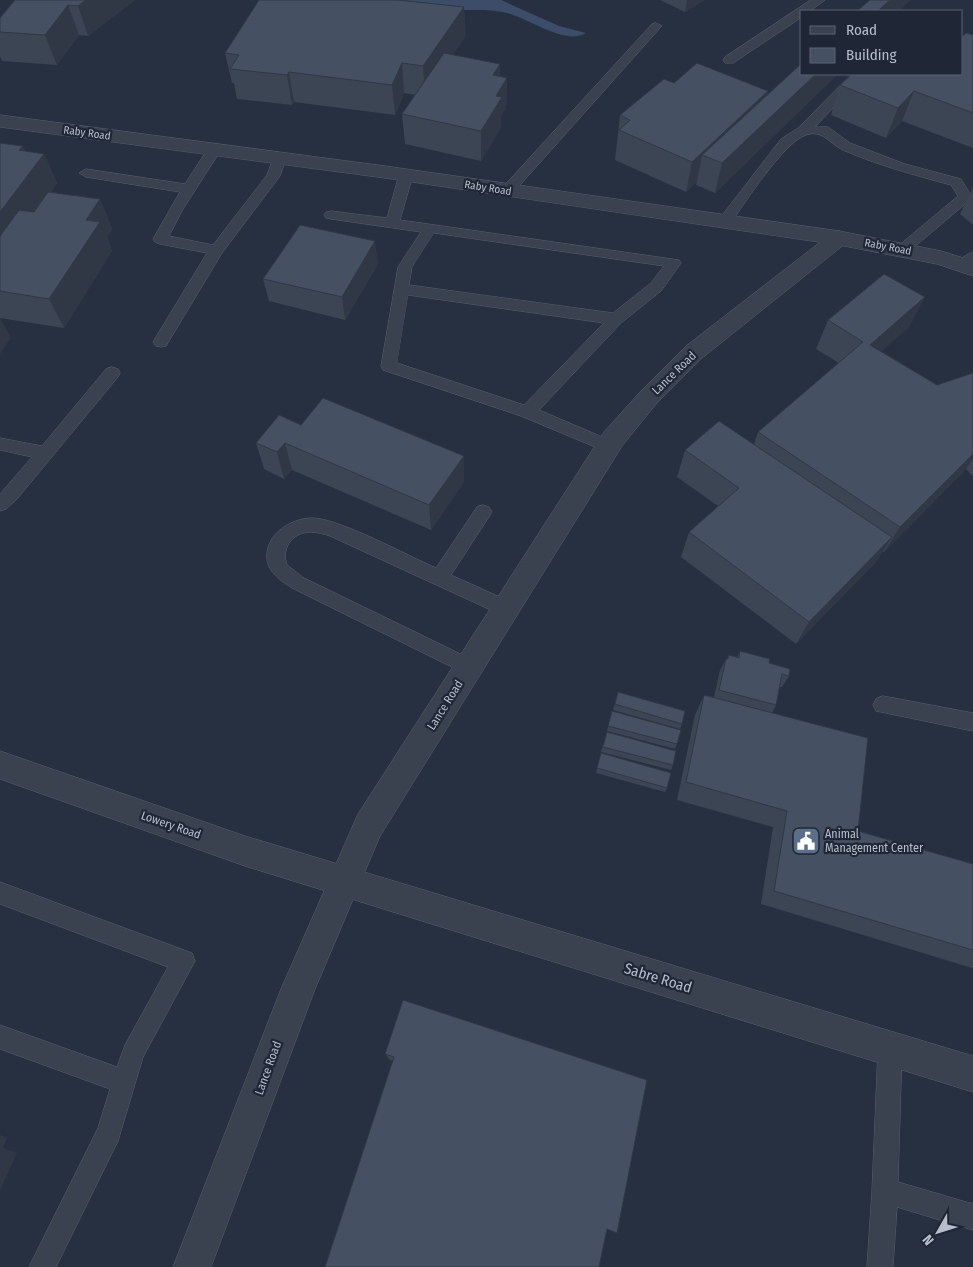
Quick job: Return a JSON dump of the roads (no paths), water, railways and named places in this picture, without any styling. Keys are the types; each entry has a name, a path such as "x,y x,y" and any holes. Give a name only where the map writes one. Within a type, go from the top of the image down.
{"street":[{"name":"Raby Road","path":"0,121 406,175 725,221 839,238 969,264"},
{"name":"Lance Road","path":"192,1267 263,1084 294,997 342,881 369,825 608,446 648,398 694,352 839,238"},
{"name":"Lowery Road","path":"1,766 245,851 342,881"},
{"name":"Sabre Road","path":"342,881 973,1074"}],"lane":[{"path":"803,10 818,0"},
{"path":"729,60 800,12"},
{"path":"507,191 656,26"},
{"path":"725,221 786,142 803,131 858,75"},
{"path":"803,131 823,130 846,146 900,167 956,182 969,195 902,250"},
{"path":"214,150 160,239 216,250"},
{"path":"161,342 216,250 272,176 279,159"},
{"path":"86,173 189,189"},
{"path":"392,223 406,175"},
{"path":"331,216 430,228 674,263 656,287 616,319 526,412"},
{"path":"430,228 405,267 389,366 526,412 608,446"},
{"path":"402,289 616,319"},
{"path":"0,504 45,454 112,373"},
{"path":"0,444 45,454"},
{"path":"439,579 483,512"},
{"path":"468,668 298,583 280,570 275,554 280,540 294,528 312,525 333,530 506,609"},
{"path":"883,705 973,722"},
{"path":"0,893 184,961 133,1053 109,1132 42,1267"},
{"path":"0,1037 124,1082"},
{"path":"880,1267 885,1191 890,1049"},
{"path":"885,1191 973,1217"}],"water":[{"path":"380,0 501,0 559,26 586,33 578,36 558,34 516,16 499,11 437,9"}],"place":[{"name":"Animal Management Center","path":"806,841"}]}
